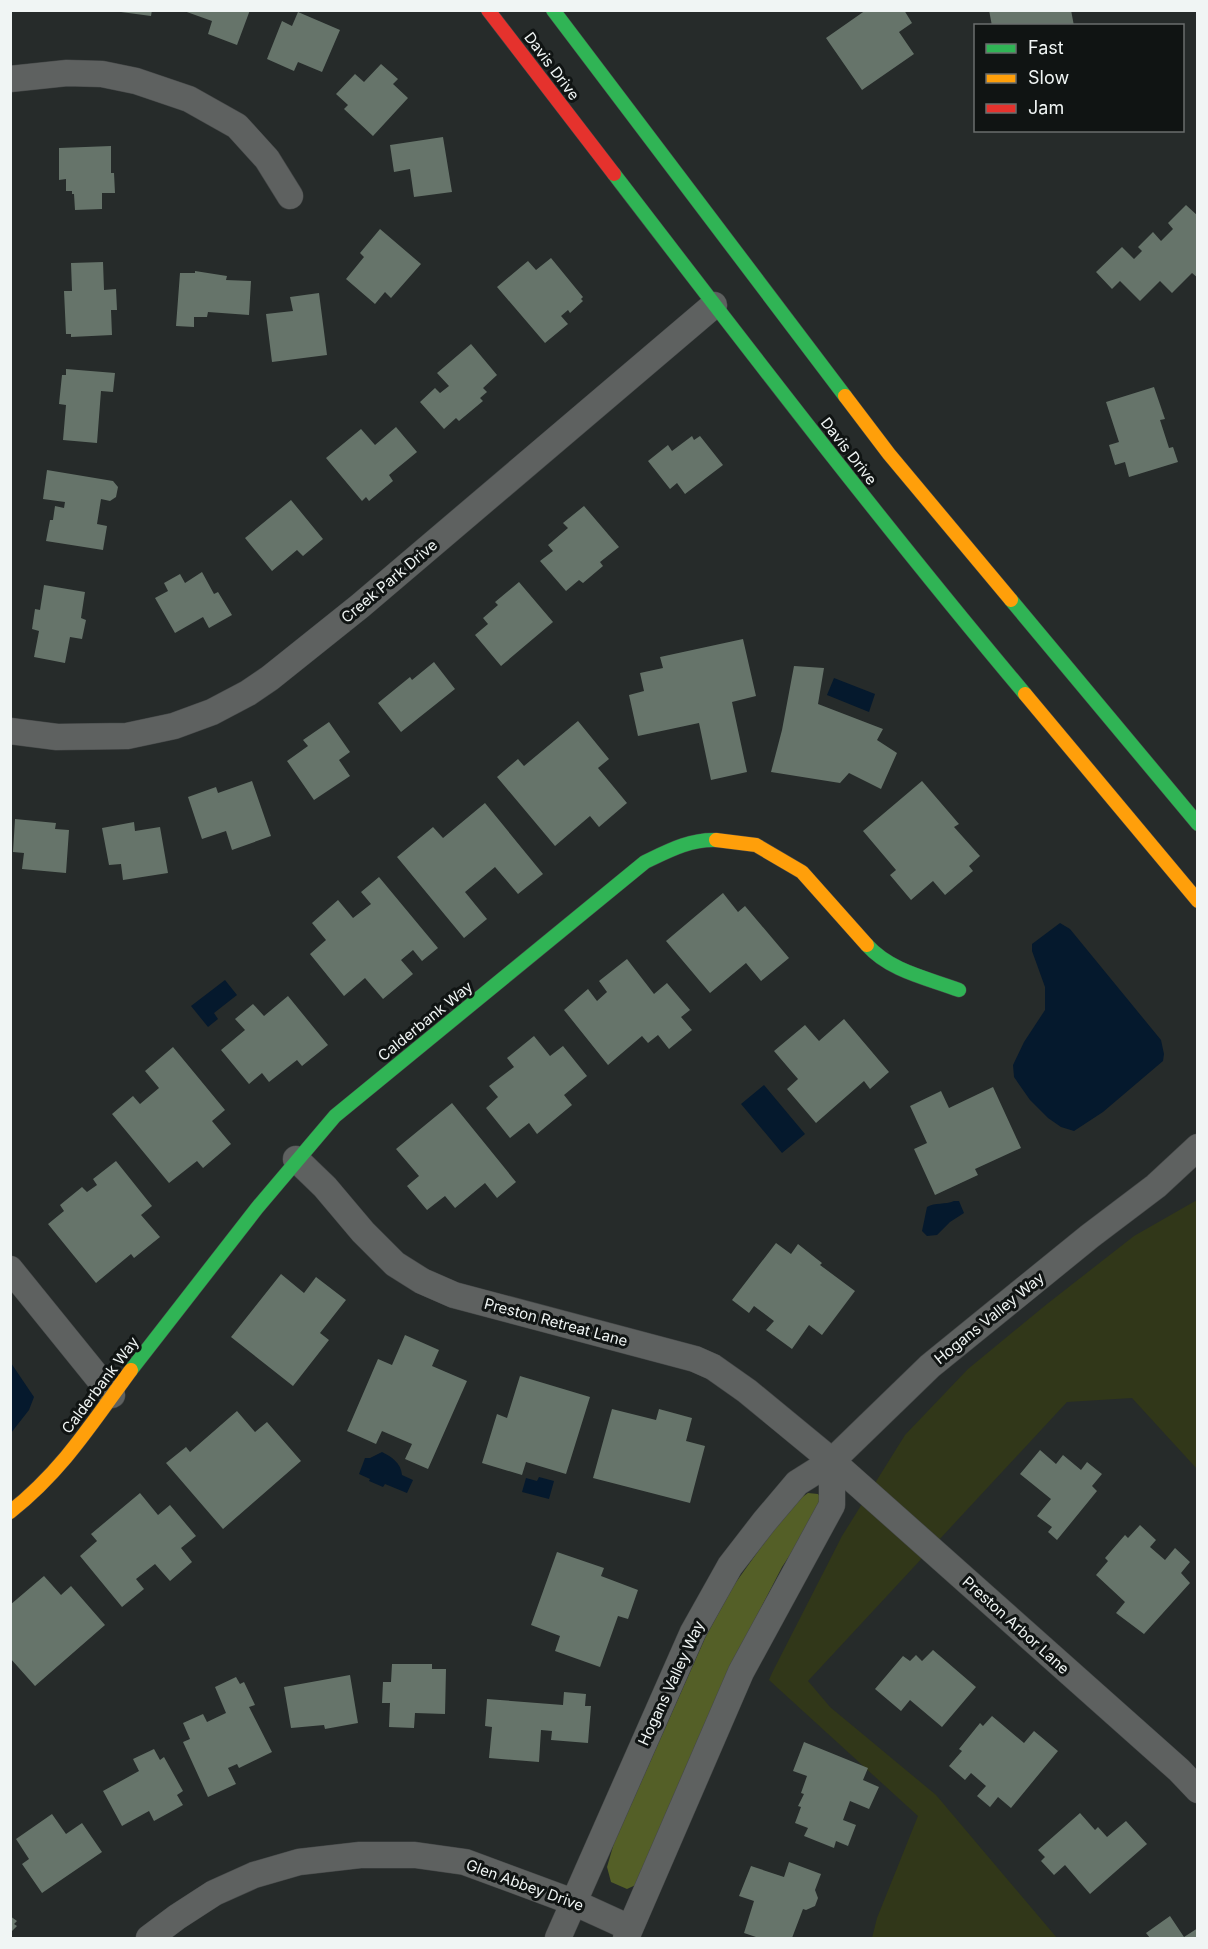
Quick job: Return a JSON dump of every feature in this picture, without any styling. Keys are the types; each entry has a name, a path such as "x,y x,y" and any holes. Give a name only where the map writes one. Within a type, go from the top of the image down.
{"main road":[{"name":"Davis Drive","path":"488,10 714,305 931,582 1197,901"},
{"name":"Davis Drive","path":"553,10 889,454 1197,824"},
{"name":"Calderbank Way","path":"10,1512 27,1499 63,1463 112,1395 247,1219 335,1116 645,862 675,847 694,842 713,840 756,845 802,872 875,954 895,967 960,990"}],"street":[{"path":"10,79 67,74 102,74 136,81 189,99 237,126 267,159 290,196"},
{"name":"Creek Park Drive","path":"10,731 57,737 127,736 174,726 212,712 248,693 360,606 714,305"},
{"name":"Hogans Valley Way","path":"558,1938 693,1632 730,1566 764,1522 797,1483 832,1461 930,1366 1090,1236 1156,1186 1197,1147"},
{"name":"Preston Retreat Lane","path":"296,1159 325,1187 363,1233 395,1264 422,1281 454,1295 695,1359 713,1367 747,1391 832,1461"},
{"name":"Hogans Valley Way","path":"1156,1186 1197,1171"},
{"path":"10,1269 112,1395"},
{"path":"628,1933 741,1672 832,1505 832,1461"},
{"name":"Preston Arbor Lane","path":"832,1461 1179,1770 1197,1790"},
{"name":"Glen Abbey Drive","path":"149,1938 214,1893 254,1875 299,1862 360,1855 415,1855 465,1862 573,1902 628,1933"}],"green space":[{"path":"1197,1200 1197,1469 1132,1398 1067,1402 808,1681 830,1707 936,1795 1057,1938 872,1938 877,1918 918,1816 769,1680 772,1673 842,1536 905,1435 968,1369 1047,1304 1134,1236"},
{"path":"808,1493 818,1494 822,1499 817,1514 782,1567 751,1627 640,1883 627,1889 611,1882 607,1867 614,1843 706,1636 734,1585 791,1505"}],"water":[{"path":"834,678 875,694 869,712 827,695"},
{"path":"1060,923 1070,929 1161,1040 1164,1054 1163,1061 1103,1112 1074,1131 1061,1127 1048,1118 1030,1100 1014,1077 1013,1065 1024,1042 1045,1010 1045,987 1032,951 1032,944"},
{"path":"225,980 237,995 214,1013 218,1019 208,1027 191,1006"},
{"path":"764,1085 805,1134 782,1153 741,1104"},
{"path":"959,1201 964,1213 950,1222 937,1235 927,1236 922,1231 927,1207"},
{"path":"11,1363 34,1397 29,1410 11,1433"},
{"path":"382,1452 395,1461 402,1475 413,1480 407,1493 385,1484 383,1487 359,1474 365,1458"},
{"path":"539,1477 554,1481 549,1499 522,1492 526,1478 537,1481"}],"building":[{"path":"121,10 152,10 151,16 121,12"},
{"path":"250,10 237,45 208,34 212,21 184,11"},
{"path":"866,10 904,10 912,23 899,32 914,54 862,90 826,38"},
{"path":"989,10 1071,10 1074,24 992,24"},
{"path":"298,12 340,30 322,72 298,62 294,71 267,59 282,21 292,26"},
{"path":"381,64 398,79 393,84 408,98 373,136 344,109 348,105 336,94 355,74 364,82"},
{"path":"443,137 452,192 414,197 410,169 394,172 390,145"},
{"path":"111,146 111,173 114,173 115,193 102,193 102,209 75,210 74,194 72,191 66,191 66,179 59,180 59,148"},
{"path":"1186,205 1198,216 1198,278 1192,273 1172,293 1160,281 1140,301 1120,281 1112,289 1096,272 1122,247 1134,259 1142,251 1138,247 1153,232 1161,241 1173,229 1168,223"},
{"path":"380,229 421,264 391,298 385,292 375,304 346,279 364,257 360,253"},
{"path":"551,258 583,297 581,299 583,301 570,313 568,310 561,316 568,324 545,343 497,287 528,261 536,270"},
{"path":"103,262 104,290 116,289 117,310 111,310 112,335 71,337 71,334 66,334 64,291 72,291 71,263"},
{"path":"195,271 227,276 226,280 251,281 249,315 208,312 207,317 194,317 194,327 176,326 180,273 195,273"},
{"path":"319,293 327,355 272,362 266,314 293,311 290,297"},
{"path":"471,344 497,375 483,388 487,392 480,398 483,401 459,421 456,418 444,429 420,402 435,388 440,393 449,386 437,373"},
{"path":"66,369 115,373 113,392 101,391 97,443 63,440 66,405 59,404 62,375 66,375"},
{"path":"1154,387 1165,419 1160,420 1169,448 1173,447 1178,462 1129,477 1125,462 1115,465 1109,445 1119,442 1106,402"},
{"path":"396,427 417,452 389,475 393,481 369,501 366,497 362,501 326,458 361,429 375,445"},
{"path":"692,436 694,440 700,436 723,465 685,494 677,483 670,489 648,461 668,445 672,451"},
{"path":"47,470 113,481 118,487 116,497 110,501 101,499 97,524 107,526 103,550 46,541 55,506 64,508 65,502 43,499"},
{"path":"291,500 323,539 303,556 297,550 272,571 245,538"},
{"path":"584,506 619,547 600,562 603,566 583,583 579,580 566,591 540,561 553,551 548,545 568,528 563,523"},
{"path":"202,572 214,594 218,592 232,615 209,628 203,617 175,633 155,598 168,591 164,583 180,574 185,583"},
{"path":"519,582 553,622 501,666 475,635 488,624 483,618 498,605 495,602"},
{"path":"44,585 85,592 81,618 86,620 82,639 70,637 65,663 34,657 39,631 32,629 35,609 40,610"},
{"path":"743,639 756,696 732,702 747,772 711,780 699,723 638,736 629,695 644,691 640,673 663,668 660,657"},
{"path":"434,662 455,689 401,732 378,703 410,677 412,680"},
{"path":"794,666 824,668 818,704 883,729 877,740 897,753 881,789 849,773 840,783 771,772 782,730"},
{"path":"578,721 609,759 598,768 627,803 599,827 590,816 555,846 497,777 518,759 524,766"},
{"path":"329,722 350,752 339,760 350,776 314,800 287,761 308,746 303,740"},
{"path":"252,781 271,836 232,850 226,831 202,839 188,797 216,787 218,793"},
{"path":"922,781 959,824 954,827 980,856 969,866 973,871 945,895 933,881 911,900 890,875 896,870 863,831"},
{"path":"485,803 543,874 518,894 495,867 465,892 487,919 464,938 397,857 433,827 443,838"},
{"path":"15,819 56,823 55,829 69,830 66,873 22,869 24,853 13,852"},
{"path":"134,822 135,831 160,827 168,873 123,880 121,864 109,865 102,828"},
{"path":"379,877 438,948 422,961 413,950 401,960 413,974 383,999 365,978 344,996 310,954 326,940 312,923 338,900 353,918 371,904 361,892"},
{"path":"723,893 738,912 745,906 789,958 761,981 746,963 710,993 666,941"},
{"path":"627,959 654,994 667,983 690,1010 681,1017 692,1030 669,1049 658,1035 648,1043 642,1036 608,1065 564,1010 588,989 597,1001 607,992 599,981"},
{"path":"288,996 328,1045 302,1066 297,1060 269,1082 262,1073 249,1084 221,1050 245,1030 235,1019 253,1004 264,1016"},
{"path":"844,1019 889,1072 870,1089 864,1081 816,1123 787,1089 798,1079 774,1051 805,1025 819,1041"},
{"path":"534,1036 550,1056 563,1046 587,1076 564,1095 572,1105 537,1134 529,1123 510,1138 486,1108 498,1097 489,1086 514,1067 507,1058"},
{"path":"173,1047 225,1110 212,1121 231,1144 203,1168 197,1161 169,1183 112,1114 133,1096 140,1104 159,1088 145,1071"},
{"path":"993,1087 1021,1148 975,1169 978,1175 935,1195 914,1149 927,1143 910,1106 941,1091 949,1108"},
{"path":"452,1103 516,1182 497,1198 485,1183 455,1208 445,1196 427,1210 407,1186 419,1176 396,1149"},
{"path":"116,1161 152,1206 141,1215 160,1237 134,1258 131,1254 96,1283 48,1224 64,1211 60,1205 82,1187 87,1192 97,1185 93,1179"},
{"path":"776,1243 791,1254 798,1244 822,1263 820,1265 855,1291 822,1335 809,1325 792,1349 766,1330 774,1321 754,1306 749,1313 732,1300"},
{"path":"281,1274 304,1293 316,1277 346,1300 320,1333 329,1340 293,1386 231,1337"},
{"path":"405,1335 439,1350 432,1366 467,1381 428,1469 405,1459 412,1444 382,1431 376,1444 347,1431 378,1359 392,1365"},
{"path":"520,1376 590,1397 566,1474 526,1462 522,1475 482,1463 497,1414 507,1418"},
{"path":"612,1409 656,1420 659,1409 692,1418 686,1441 705,1446 690,1503 593,1478"},
{"path":"237,1411 255,1432 267,1422 301,1461 223,1529 166,1463 186,1447 190,1452"},
{"path":"1040,1450 1056,1464 1063,1455 1081,1470 1087,1462 1102,1474 1092,1486 1097,1491 1057,1540 1048,1532 1052,1527 1037,1516 1051,1499 1020,1474"},
{"path":"140,1493 158,1515 170,1505 196,1536 181,1548 192,1562 170,1581 155,1564 136,1579 144,1589 122,1607 80,1556 97,1541 91,1534"},
{"path":"1140,1525 1156,1540 1150,1547 1165,1560 1175,1548 1190,1562 1181,1573 1190,1583 1144,1634 1116,1613 1125,1602 1096,1575 1108,1561 1105,1558 1125,1535 1128,1538"},
{"path":"557,1552 604,1568 601,1576 638,1590 628,1619 618,1616 600,1667 555,1651 560,1636 531,1625"},
{"path":"44,1576 61,1595 71,1586 105,1625 35,1686 10,1658 10,1605"},
{"path":"933,1650 976,1687 942,1727 910,1700 901,1711 875,1689 903,1656 910,1661 916,1655 922,1661"},
{"path":"392,1664 432,1664 432,1669 446,1669 445,1714 415,1713 414,1728 389,1727 390,1703 382,1703 383,1682 391,1682"},
{"path":"350,1675 358,1723 325,1729 324,1725 291,1728 284,1687"},
{"path":"236,1677 240,1684 244,1682 255,1705 249,1707 272,1752 239,1768 237,1764 228,1768 236,1784 208,1797 183,1742 190,1739 183,1723 203,1714 207,1722 226,1713 215,1687"},
{"path":"564,1692 586,1694 585,1706 591,1706 588,1743 551,1740 552,1731 541,1730 539,1762 489,1758 492,1727 485,1726 487,1699 563,1705"},
{"path":"992,1716 1024,1743 1034,1731 1058,1751 1011,1808 998,1797 990,1807 977,1796 986,1786 971,1773 965,1780 949,1766 962,1751 959,1749 980,1723 983,1726"},
{"path":"804,1742 868,1768 863,1780 879,1787 869,1809 850,1801 843,1820 856,1825 848,1846 836,1841 834,1848 804,1836 808,1828 795,1823 801,1807 798,1806 804,1794 801,1793 807,1776 793,1771"},
{"path":"154,1749 160,1760 164,1757 183,1791 177,1795 183,1805 154,1821 149,1811 122,1826 103,1791 139,1771 133,1759"},
{"path":"1080,1813 1095,1830 1098,1827 1107,1837 1126,1821 1147,1844 1090,1894 1065,1865 1054,1875 1041,1861 1045,1857 1038,1850"},
{"path":"52,1814 66,1834 82,1823 102,1852 42,1893 22,1864 29,1859 16,1839"},
{"path":"789,1862 821,1874 815,1890 818,1898 815,1906 803,1909 792,1938 759,1938 744,1933 754,1901 739,1896 751,1866 784,1877"},
{"path":"10,1916 17,1921 14,1924 17,1926 10,1933"},
{"path":"1170,1916 1184,1937 1198,1928 1198,1938 1150,1938 1146,1933"}],"traffic: fast":[{"path":"553,10 845,396"},
{"path":"614,174 868,502 1025,694"},
{"path":"1011,600 1198,824"},
{"path":"131,1370 257,1208 335,1116 645,862 697,841 716,840"},
{"path":"867,945 876,954 898,968 959,990"}],"traffic: slow":[{"path":"845,396 889,454 1011,600"},
{"path":"1025,694 1198,901"},
{"path":"716,840 756,845 802,872 867,945"},
{"path":"10,1512 46,1480 61,1463 131,1370"}],"traffic: jam":[{"path":"488,10 614,174"}]}
